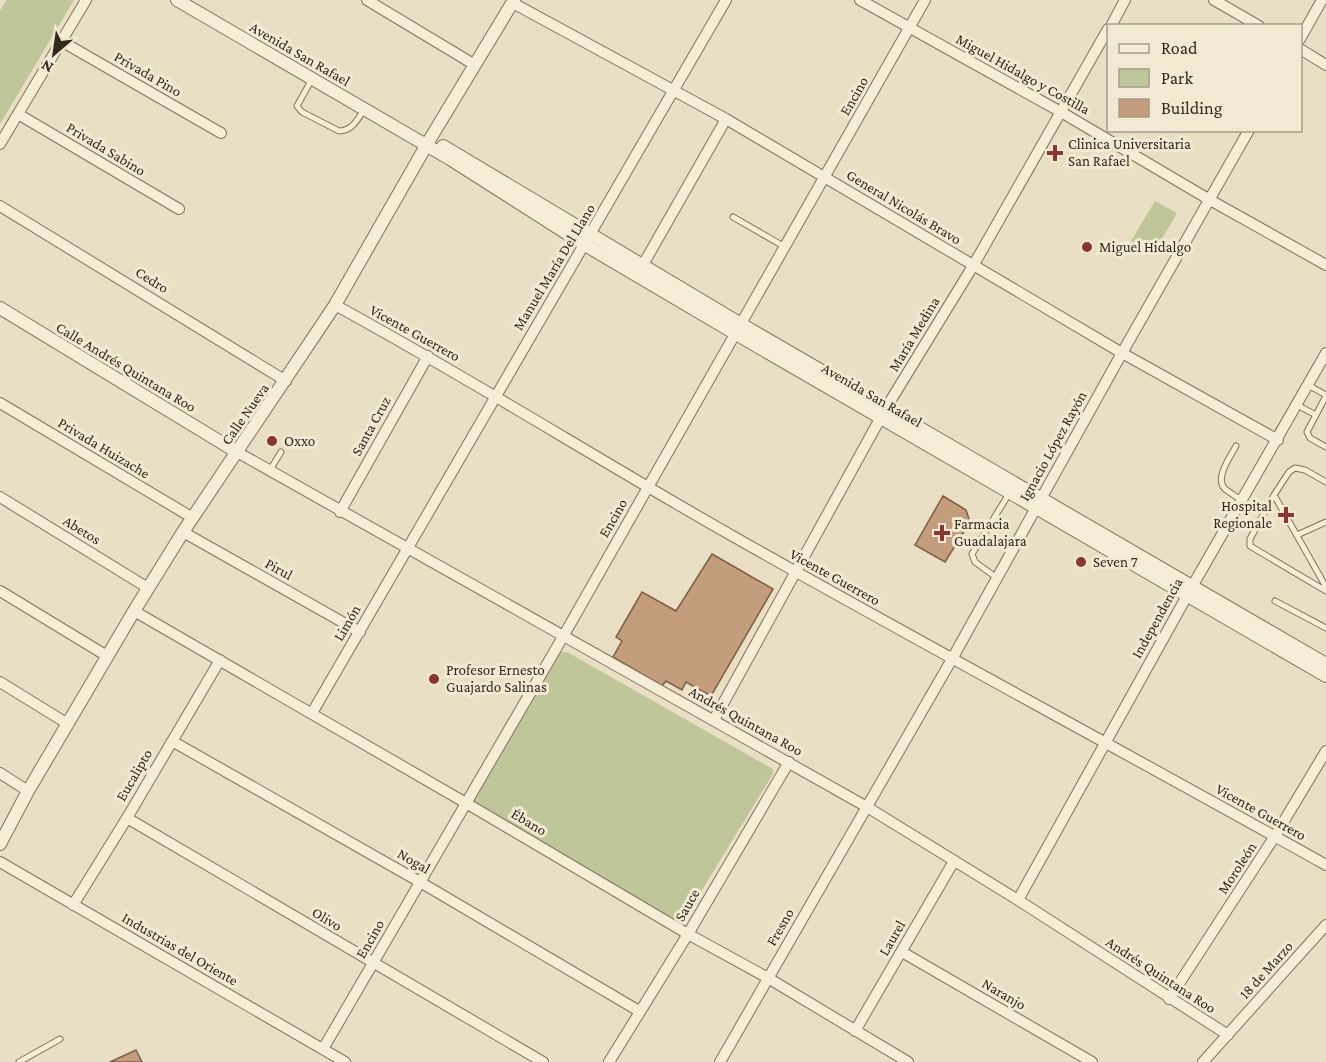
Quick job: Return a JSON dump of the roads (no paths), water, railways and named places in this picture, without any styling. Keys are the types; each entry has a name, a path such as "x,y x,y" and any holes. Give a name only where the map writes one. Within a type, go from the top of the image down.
{"street":[{"path":"0,144 86,0"},
{"name":"Avenida San Rafael","path":"177,0 408,135 428,142 588,240 1039,503 1190,590 1326,664"},
{"path":"367,0 475,65"},
{"name":"Manuel María Del Llano","path":"408,549 726,0"},
{"name":"Miguel Hidalgo y Costilla","path":"860,0 1061,112 1326,265"},
{"name":"Encino","path":"322,1049 564,635 925,0"},
{"name":"María Medina","path":"1112,24 1125,0"},
{"path":"1214,0 1256,24"},
{"path":"1302,35 1322,0"},
{"name":"Calle Nueva","path":"0,844 28,791 148,588 335,305 428,142 514,1"},
{"name":"General Nicolás Bravo","path":"514,1 726,119 1122,353 1278,440"},
{"name":"María Medina","path":"714,720 884,413 973,266 1107,32"},
{"name":"Privada Pino","path":"61,41 221,133"},
{"path":"1302,50 1326,65"},
{"name":"Privada Sabino","path":"18,114 179,209"},
{"path":"640,270 726,119"},
{"name":"Ignacio López Rayón","path":"867,807 1248,132"},
{"name":"Cedro","path":"0,206 286,381"},
{"name":"Vicente Guerrero","path":"335,305 428,356 648,488 1326,865"},
{"name":"Calle Andrés Quintana Roo","path":"0,308 237,452"},
{"name":"Independencia","path":"1018,900 1190,590 1326,353"},
{"name":"Santa Cruz","path":"340,512 428,356"},
{"name":"Privada Huizache","path":"0,403 193,518"},
{"name":"Andrés Quintana Roo","path":"237,452 867,807 1018,900 1228,1035"},
{"name":"Abetos","path":"1,499 148,588"},
{"name":"Pirul","path":"183,532 360,632"},
{"name":"Limón","path":"312,713 408,549"},
{"name":"Avenida San Rafael","path":"1190,590 1326,676"},
{"path":"0,591 107,656"},
{"name":"Ébano","path":"134,611 688,934 768,978 908,1062"},
{"name":"Eucalipto","path":"74,905 220,660"},
{"path":"0,682 68,724"},
{"name":"Nogal","path":"172,741 420,882 639,1011"},
{"name":"Moroleón","path":"1169,999 1275,836 1326,751"},
{"name":"Sauce","path":"609,1062 688,934 789,762"},
{"path":"0,773 28,791"},
{"name":"Fresno","path":"726,1060 768,978 867,807"},
{"name":"Olivo","path":"127,818 543,1062"},
{"name":"Laurel","path":"855,1031 954,861"},
{"name":"Industrias del Oriente","path":"0,862 345,1062"},
{"name":"18 de Marzo","path":"1203,1062 1326,925"},
{"name":"Naranjo","path":"902,952 1092,1062"}],"lane":[{"path":"312,79 297,106 302,112 339,131 345,131 351,128 365,110"},
{"path":"733,217 785,247"},
{"path":"1308,385 1326,395 1307,434 1326,447"},
{"path":"1297,405 1316,415"},
{"path":"1236,446 1221,476 1221,482 1224,488 1242,501"},
{"path":"270,471 281,452"},
{"path":"1326,482 1305,470 1295,468 1288,472 1250,539 1250,546 1326,589"},
{"path":"997,578 975,562 972,554 1013,487"},
{"path":"1274,495 1326,589"},
{"path":"1297,535 1326,522"},
{"path":"1275,601 1326,628"},
{"path":"20,1062 60,1039"}],"place":[{"name":"Clinica Universitaria San Rafael","path":"1055,153"},
{"name":"Miguel Hidalgo","path":"1087,247"},
{"name":"Oxxo","path":"272,441"},
{"name":"Hospital Regionale","path":"1286,515"},
{"name":"Farmacia Guadalajara","path":"942,533"},
{"name":"Seven 7","path":"1081,562"},
{"name":"Profesor Ernesto Guajardo Salinas","path":"434,679"}]}
